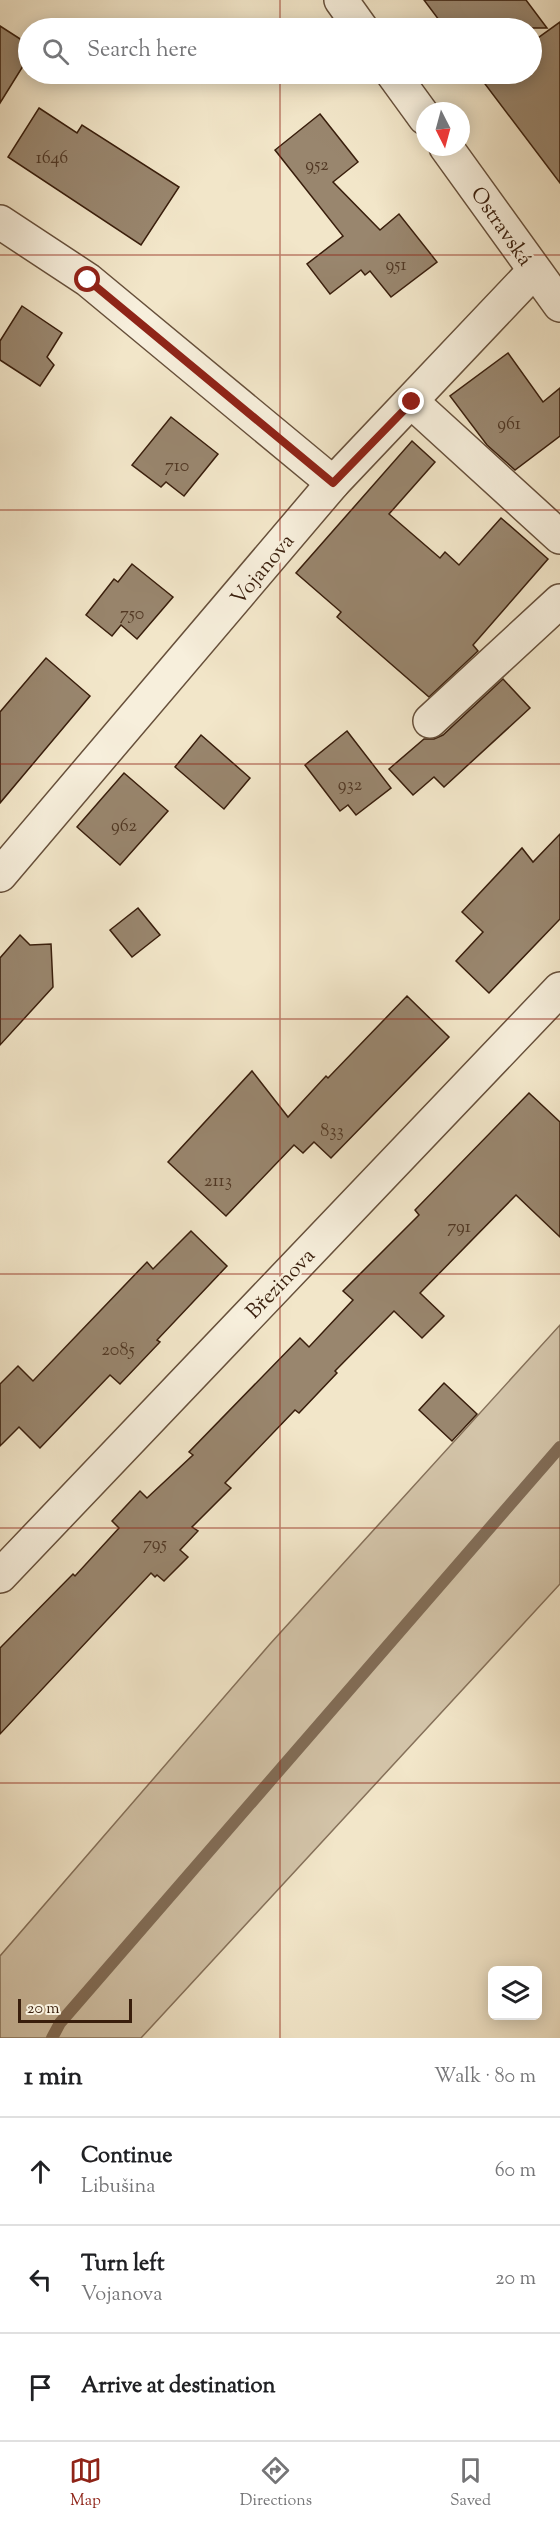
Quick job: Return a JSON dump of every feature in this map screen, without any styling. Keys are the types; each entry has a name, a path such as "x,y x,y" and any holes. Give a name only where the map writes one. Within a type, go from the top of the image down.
{"street":[{"path":"400,84 416,106"},
{"name":"Ostravská","path":"452,156 560,305"},
{"path":"0,222 88,280 333,483"},
{"name":"Vojanova","path":"0,875 333,483 534,272"},
{"path":"412,402 560,537"},
{"path":"430,722 560,601"},
{"name":"Březinova","path":"0,1576 560,989"}],"shaded area":[{"path":"560,1325 560,1584 141,2038 0,2038 0,1956 270,1644"}],"building":[{"path":"424,0 526,0 540,18 438,18"},
{"path":"560,22 560,183 485,84 542,84 542,35"},
{"path":"0,26 18,38 18,74 0,103"},
{"path":"39,108 77,133 82,125 179,187 141,245 8,157"},
{"path":"320,114 358,162 333,182 380,230 399,214 437,262 391,297 370,271 365,275 361,270 330,294 307,264 343,236 275,150"},
{"path":"22,306 62,333 47,357 54,365 40,386 0,360 0,341"},
{"path":"508,353 543,402 560,388 560,436 515,470 487,445 450,396"},
{"path":"171,417 218,454 184,496 166,482 161,487 132,465"},
{"path":"412,441 435,462 389,514 440,558 445,552 459,565 501,518 548,559 473,645 478,651 429,697 337,617 341,612 296,573"},
{"path":"132,564 173,597 137,639 121,625 112,636 86,615 114,579 118,582"},
{"path":"46,658 90,696 0,803 0,712"},
{"path":"503,679 530,708 444,787 434,777 413,795 389,769 424,739 434,739 443,735"},
{"path":"347,731 391,788 356,815 348,805 340,811 305,765"},
{"path":"201,735 250,778 224,809 175,767"},
{"path":"124,773 168,811 120,865 77,827"},
{"path":"560,834 560,919 489,993 456,961 483,932 462,912 522,848 533,862"},
{"path":"138,908 160,935 132,957 110,930"},
{"path":"20,935 30,945 51,944 53,987 0,1045 0,958"},
{"path":"407,996 449,1037 331,1158 314,1142 303,1153 294,1145 226,1216 168,1162 252,1071 288,1117"},
{"path":"529,1093 560,1122 560,1237 516,1195 420,1293 444,1316 422,1338 394,1311 335,1371 337,1373 299,1413 295,1410 225,1483 231,1488 192,1527 198,1531 180,1550 188,1557 164,1581 151,1573 0,1734 0,1648 73,1574 75,1576 119,1528 112,1521 140,1491 147,1498 193,1455 189,1452 300,1338 309,1347 353,1300 343,1291 419,1215 415,1210"},
{"path":"191,1231 227,1266 157,1340 160,1342 120,1384 110,1375 40,1448 19,1427 0,1446 0,1384 18,1366 33,1381 147,1262 153,1269"},
{"path":"444,1383 477,1414 452,1441 419,1410"}],"waterway":[{"path":"52,2038 60,2023 560,1447"}],"route":[{"path":"88,280 333,483 412,402"}]}
